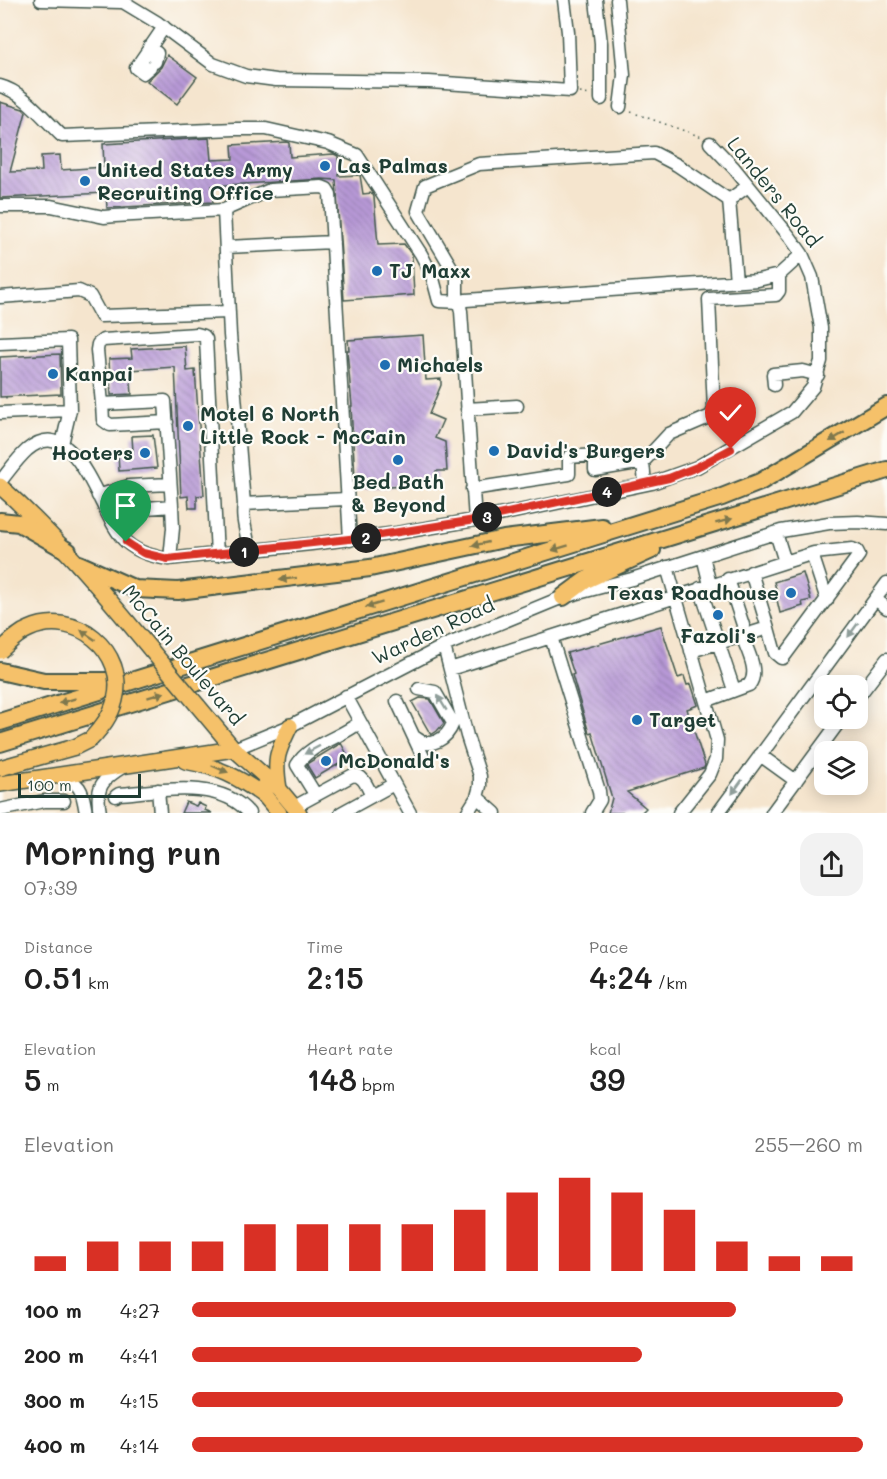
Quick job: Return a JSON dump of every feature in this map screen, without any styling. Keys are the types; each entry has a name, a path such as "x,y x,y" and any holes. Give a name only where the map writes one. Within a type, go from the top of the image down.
{"highway":[{"path":"0,722 722,497 760,482 887,406"},
{"path":"0,743 887,470"},
{"path":"0,521 19,523 68,551"},
{"path":"79,564 135,590 178,591 370,568 504,539 641,522"},
{"path":"563,597 586,580 701,527"},
{"path":"0,671 21,677 59,682 132,681"}],"main road":[{"name":"McCain Boulevard","path":"0,484 68,551 234,749 264,795 279,813"},
{"path":"0,651 27,629 57,622 72,625 90,635 110,658 117,691 109,718 91,739 75,747 0,768"},
{"path":"279,789 275,763 290,726"},
{"name":"McCain Boulevard","path":"234,749 279,789 296,810"},
{"name":"Warden Road","path":"0,784 234,749"},
{"path":"171,758 217,767 241,779 264,795"}],"street":[{"path":"41,0 121,1 164,27 213,64 246,76 276,80 429,82 570,91 568,32 564,0"},
{"path":"596,0 601,43 601,99"},
{"path":"617,0 624,75 620,108"},
{"path":"150,47 157,53 153,64 143,73 136,68 150,47 164,27"},
{"path":"601,75 624,75"},
{"path":"0,86 10,89 23,99 62,136 266,129 328,143 357,154 421,254 432,275 439,302 758,280 779,275 802,254"},
{"name":"Landers Road","path":"62,444 77,458 117,531 126,542 150,556 170,559 350,540 475,520 645,484 697,467 792,412 808,394 818,375 822,348 819,312 812,277 802,254 748,186 710,143"},
{"path":"475,520 457,277 418,211 425,186 479,164 654,153 677,165 729,200"},
{"path":"729,200 748,186"},
{"path":"0,206 51,206 104,217 224,210 270,190 322,187 327,189 330,194 350,540"},
{"path":"729,200 736,281"},
{"path":"224,210 229,312 244,504 242,519 248,533 249,552"},
{"path":"227,247 333,242"},
{"path":"709,299 776,295 779,291 779,275"},
{"path":"472,489 569,474 569,457 595,455 595,470 643,462 669,434 711,416 714,409 708,283"},
{"path":"0,297 79,291 90,296 101,316 229,312"},
{"path":"166,422 110,425 103,420 98,344 103,340 161,335 204,336 206,339 217,555"},
{"path":"0,343 68,340 70,410 62,444 44,441 29,448 0,484"},
{"path":"774,386 773,374 803,371 818,375"},
{"path":"102,404 165,401 173,528 170,559"},
{"path":"467,409 517,406"},
{"path":"0,413 70,410"},
{"path":"643,462 645,484"},
{"path":"98,496 129,486 170,484"},
{"path":"129,486 147,508 172,506"},
{"path":"244,504 346,499"},
{"name":"Warden Road","path":"234,749 290,726 444,646 563,597 594,590 776,533 829,524 858,522 887,524"},
{"path":"776,533 785,562"},
{"path":"450,669 675,596 704,589 728,579 751,572 812,554 852,549 858,553 858,559 783,658 775,653 751,572"},
{"path":"812,554 827,600"},
{"path":"703,556 704,589 718,643 734,690"},
{"path":"667,567 717,740 716,759 710,774 679,813"},
{"path":"706,701 749,685 754,676 728,579"},
{"path":"825,675 887,583"},
{"path":"704,589 717,628 721,634 729,637 733,635 739,623 732,600 733,594"},
{"path":"875,599 887,608"},
{"path":"691,651 768,628"},
{"path":"550,637 599,791 600,800 592,813"},
{"path":"444,646 458,721 480,776 477,797 467,813"},
{"path":"868,684 887,659"},
{"path":"419,689 435,692 458,721"},
{"path":"718,813 760,755 814,690"},
{"path":"346,696 410,813"},
{"path":"397,702 424,759"},
{"path":"416,738 426,745 431,745 447,734 458,721"},
{"path":"315,794 297,765 302,756 360,722"},
{"path":"772,813 834,729"},
{"path":"760,755 796,781"},
{"path":"100,813 97,797 99,789 108,777 126,765"},
{"path":"296,810 315,794 353,775 358,775 363,779 372,796"},
{"path":"57,776 71,780 82,790 86,813"},
{"path":"341,813 394,784"},
{"path":"116,796 183,788 221,794 243,806 249,813"},
{"path":"158,790 160,813"},
{"path":"477,797 495,813"},
{"path":"0,810 44,801 64,801"}],"path":[{"path":"570,91 601,99"},
{"name":"Landers Road","path":"620,108 690,132 710,143"}],"building":[{"path":"167,55 197,77 177,104 147,81 161,67"},
{"path":"0,102 26,112 10,172 42,171 41,156 60,155 61,170 104,167 103,144 209,138 211,160 233,159 232,145 287,142 290,157 334,154 338,156 339,176 360,175 363,194 372,193 374,197 378,245 404,244 412,255 414,295 344,300 336,180 212,186 213,202 107,208 106,193 0,198"},
{"path":"423,335 426,380 441,379 441,385 429,414 443,420 435,438 445,442 447,471 436,471 437,484 357,489 348,340"},
{"path":"185,346 187,371 195,370 204,495 197,496 197,508 189,508 188,496 181,497 175,367 130,370 132,394 111,395 109,359 132,358 131,349"},
{"path":"60,354 61,394 0,397 0,357"},
{"name":"Hooters","path":"153,435 157,468 119,471 118,453 133,452 132,436"},
{"name":"Texas Roadhouse","path":"803,573 811,600 802,602 803,606 780,613 777,600 773,601 771,594 777,592 774,582"},
{"name":"Target","path":"661,626 678,678 684,676 687,685 691,684 698,705 687,709 705,765 704,768 627,792 646,808 641,813 608,813 612,798 592,732 589,733 567,653"},
{"path":"420,698 430,699 444,723 431,735 412,702"},
{"name":"McDonald's","path":"341,743 349,758 315,778 308,763"},
{"path":"186,802 196,806 198,803 212,813 181,813"}],"place":[{"name":"Las Palmas","path":"325,166"},
{"name":"United States Army Recruiting Office","path":"85,181"},
{"name":"TJ Maxx","path":"377,271"},
{"name":"Michaels","path":"385,365"},
{"name":"Kanpai","path":"53,374"},
{"name":"Motel 6 North Little Rock - McCain","path":"188,426"},
{"name":"David's Burgers","path":"494,451"},
{"name":"Hooters","path":"145,453"},
{"name":"Bed Bath & Beyond","path":"398,460"},
{"name":"Texas Roadhouse","path":"791,593"},
{"name":"Fazoli's","path":"718,615"},
{"name":"Target","path":"637,720"},
{"name":"McDonald's","path":"326,761"}],"route":[{"path":"126,542 150,556 168,559 367,537 475,520 652,483 697,467 731,449"}]}
